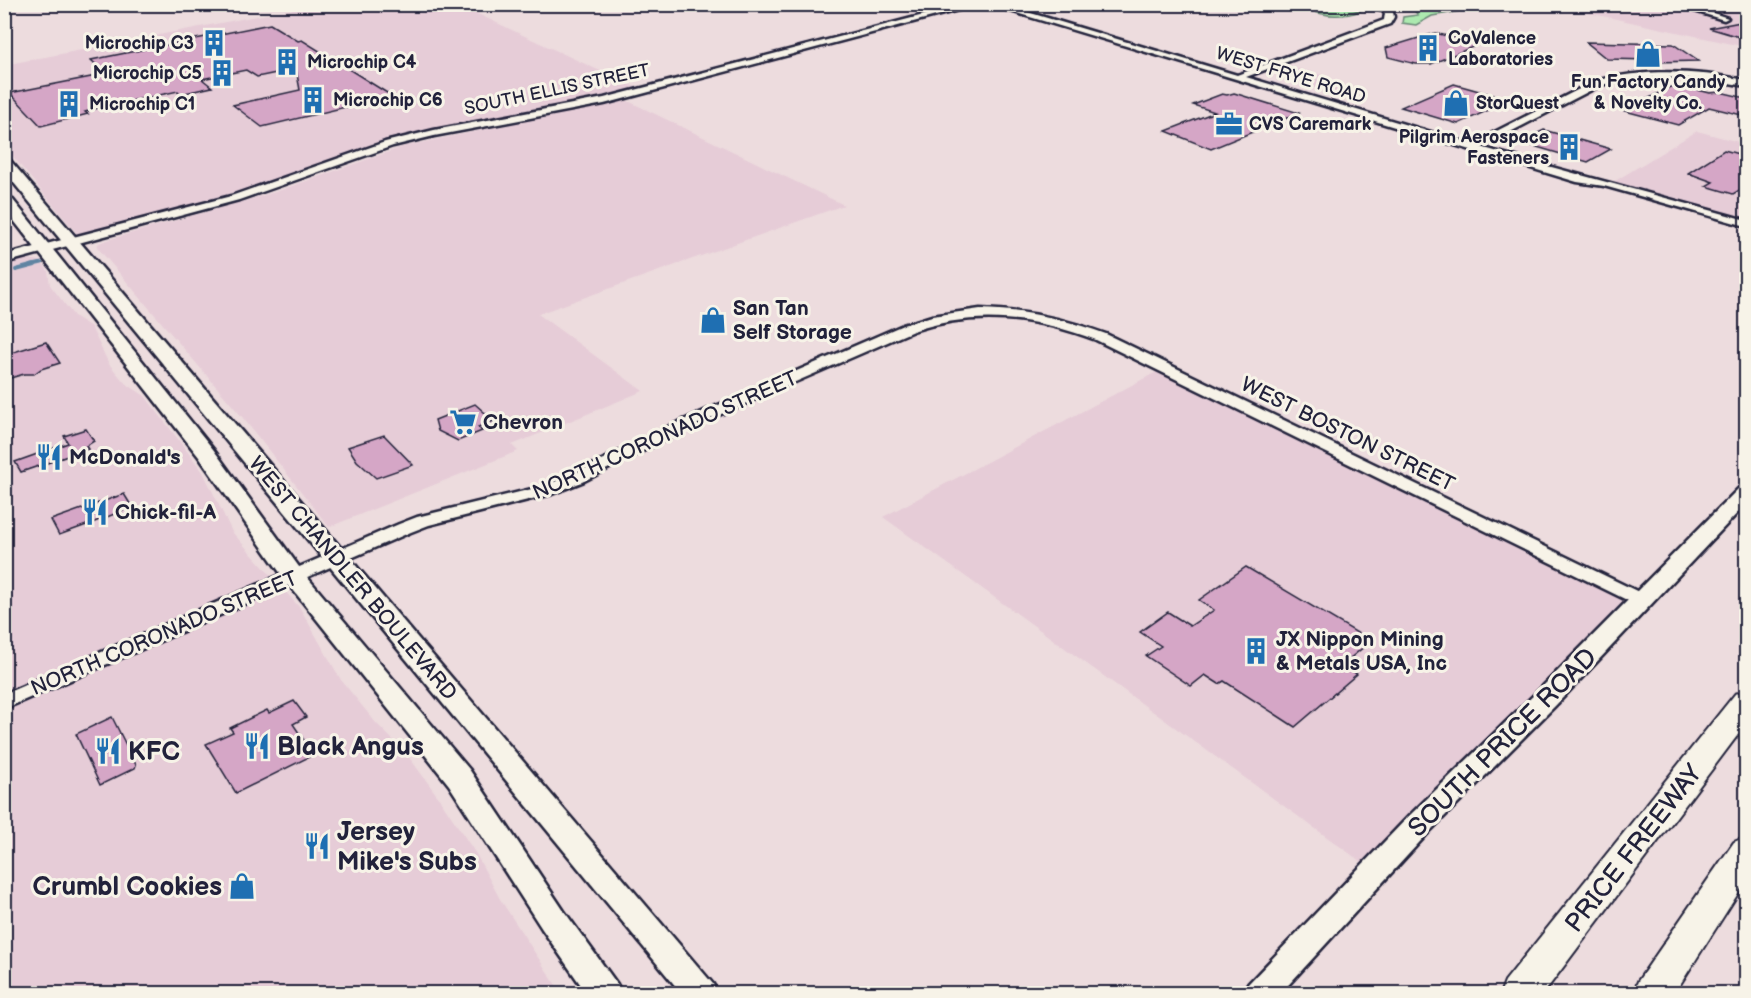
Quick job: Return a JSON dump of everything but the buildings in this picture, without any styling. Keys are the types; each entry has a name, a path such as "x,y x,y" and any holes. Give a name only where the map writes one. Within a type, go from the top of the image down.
{"highway":[{"name":"PRICE FREEWAY","path":"1520,993 1746,702"},
{"path":"1652,993 1746,852"}],"main road":[{"name":"WEST CHANDLER BOULEVARD","path":"4,162 702,993"},
{"name":"WEST CHANDLER BOULEVARD","path":"4,198 234,490 294,576 465,786 553,920 606,993"},
{"path":"152,384 172,386 196,411 218,417"},
{"name":"SOUTH PRICE ROAD","path":"1259,993 1419,824 1643,600 1746,492"}],"street":[{"name":"SOUTH ELLIS STREET","path":"4,259 235,198 389,144 434,133 604,101 977,4"},
{"name":"WEST FRYE ROAD","path":"991,4 1581,180 1605,183 1746,223"},
{"path":"1236,78 1387,22 1390,17 1389,12 1377,4"},
{"path":"1676,4 1724,18"},
{"path":"1471,148 1598,83 1641,74 1675,74 1746,83"},
{"name":"WEST FRYE ROAD","path":"1581,180 1600,189 1746,231"},
{"name":"NORTH CORONADO STREET","path":"4,702 423,521 546,491 576,479 677,428 918,324 974,314 1030,316"},
{"name":"WEST BOSTON STREET","path":"1030,316 1068,324 1101,337 1643,600"}],"shaded area":[{"path":"424,4 430,7 456,4 637,88 426,130 340,156 262,185 78,235 5,147 4,65 314,5"},
{"path":"1550,5 1746,5 1746,47 1584,12"},
{"path":"1298,69 1322,75 1317,79 1357,90 1343,96 1276,77"},
{"path":"626,100 844,205 538,314 643,391 512,445 518,451 329,527 243,418 97,247 99,243 107,240 275,192 405,146"},
{"path":"1697,131 1746,144 1746,221 1612,183"},
{"path":"26,259 41,261 48,271 50,285 74,316 91,327 109,364 125,383 145,396 203,472 232,532 300,608 341,680 376,723 406,753 439,798 476,854 500,899 561,993 5,994 4,265"},
{"path":"1164,368 1643,601 1374,871 883,517"}],"green space":[{"path":"1315,4 1336,5 1360,11 1346,15 1332,15 1304,8"},
{"path":"1417,5 1461,11 1432,16 1416,25 1402,23 1403,17 1418,15 1412,8"}],"waterway":[{"path":"29,266 42,263"},
{"path":"16,270 35,265"}],"place":[{"name":"Microchip C3","path":"214,43"},
{"name":"CoValence Laboratories","path":"1428,48"},
{"name":"Fun Factory Candy & Novelty Co.","path":"1648,54"},
{"name":"Microchip C4","path":"287,62"},
{"name":"Microchip C5","path":"222,73"},
{"name":"Microchip C6","path":"313,100"},
{"name":"StorQuest","path":"1456,103"},
{"name":"Microchip C1","path":"69,104"},
{"name":"CVS Caremark","path":"1229,124"},
{"name":"Pilgrim Aerospace Fasteners","path":"1569,147"},
{"name":"San Tan Self Storage","path":"713,320"},
{"name":"Chevron","path":"463,422"},
{"name":"McDonald's","path":"49,457"},
{"name":"Chick-fil-A","path":"95,512"},
{"name":"JX Nippon Mining & Metals USA, Inc","path":"1256,651"},
{"name":"Black Angus","path":"257,746"},
{"name":"KFC","path":"108,751"},
{"name":"Jersey Mike's Subs","path":"317,846"},
{"name":"Crumbl Cookies","path":"242,886"}]}
